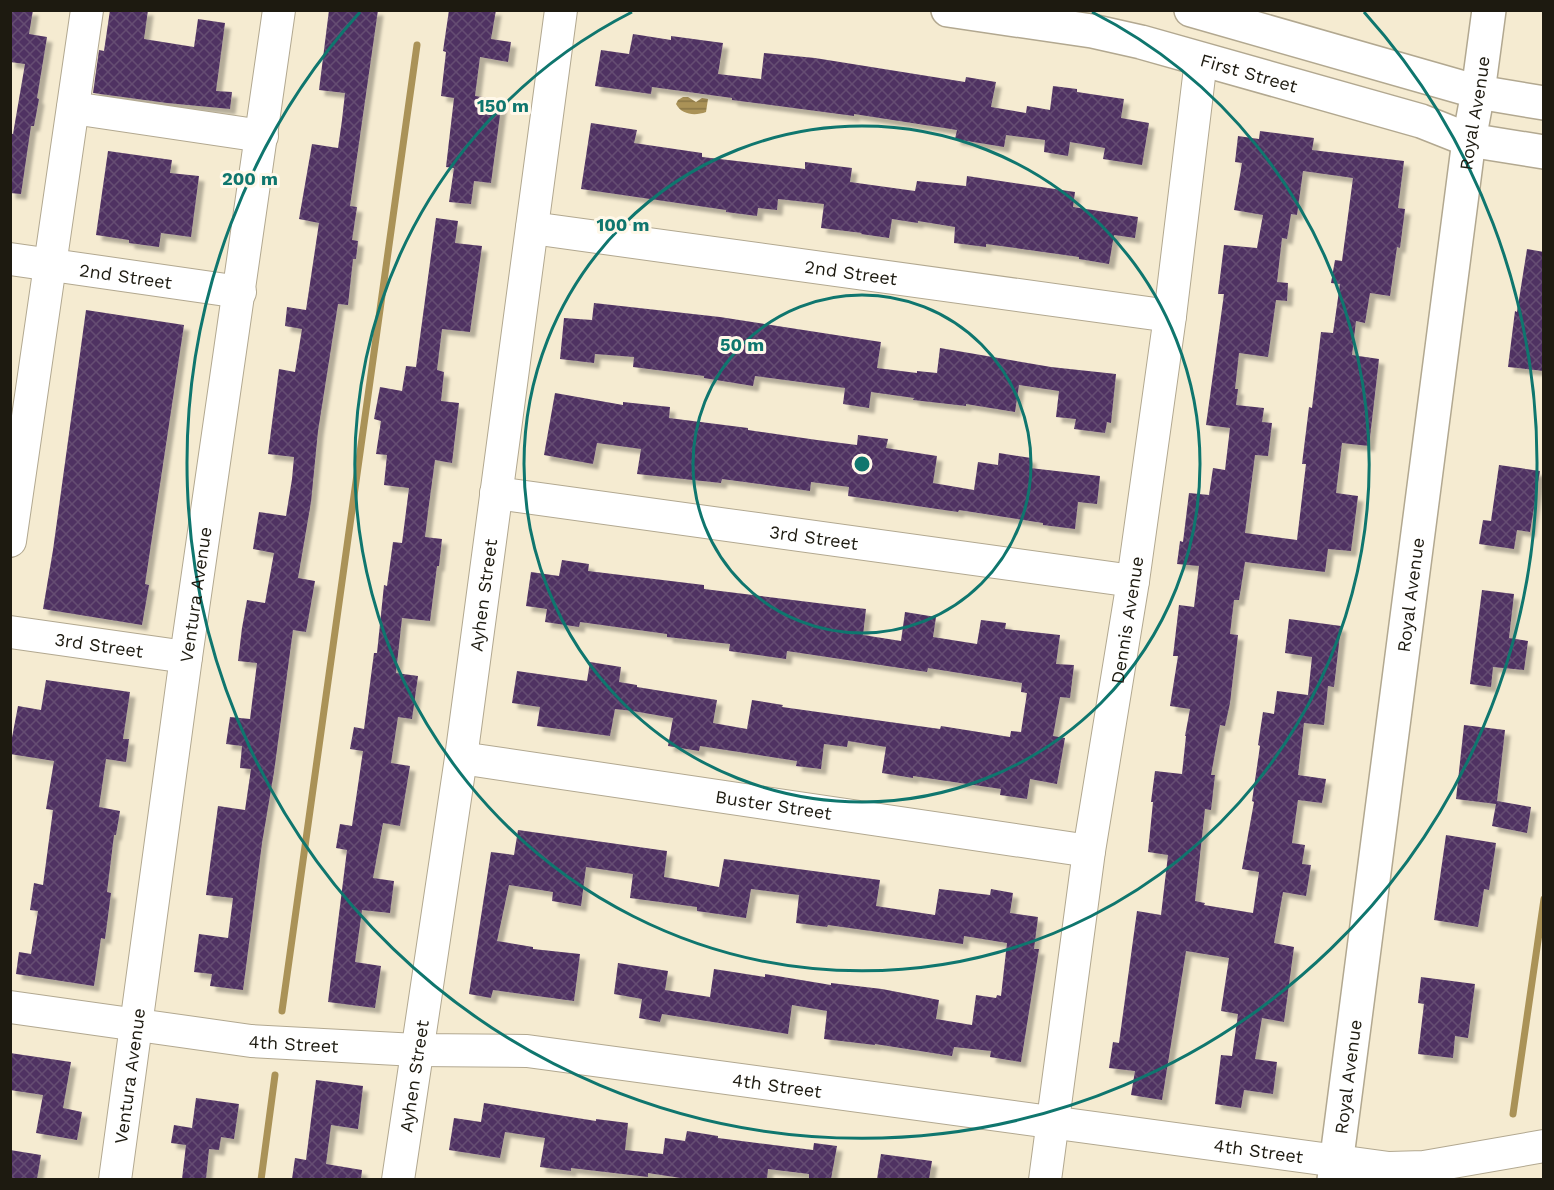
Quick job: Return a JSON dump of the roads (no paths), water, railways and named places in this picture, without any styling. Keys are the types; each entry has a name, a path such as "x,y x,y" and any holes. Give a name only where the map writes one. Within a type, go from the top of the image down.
{"main road":[{"name":"First Street","path":"948,10 1044,17 1425,122 1468,140 1544,152"},
{"path":"1191,10 1478,92 1544,103"},
{"name":"Royal Avenue","path":"1335,1171 1468,140 1478,92 1489,10"}],"street":[{"path":"10,541 87,10"},
{"name":"Ventura Avenue","path":"115,1179 186,657 279,10"},
{"name":"Ayhen Street","path":"398,1179 460,758 561,10"},
{"name":"Dennis Avenue","path":"1045,1179 1089,851 1133,581 1170,316 1201,60"},
{"path":"73,108 262,136"},
{"name":"2nd Street","path":"532,228 1170,316"},
{"name":"2nd Street","path":"10,259 240,292"},
{"name":"3rd Street","path":"496,493 1133,581"},
{"name":"3rd Street","path":"10,632 186,657"},
{"name":"Buster Street","path":"460,758 1089,851"},
{"name":"4th Street","path":"10,1007 251,1041 416,1050 527,1051 1052,1122 1335,1171 1424,1167 1544,1146"}],"waterway":[{"path":"282,1011 417,45"},
{"path":"1513,1114 1544,899"},
{"path":"261,1180 275,1075"}]}
